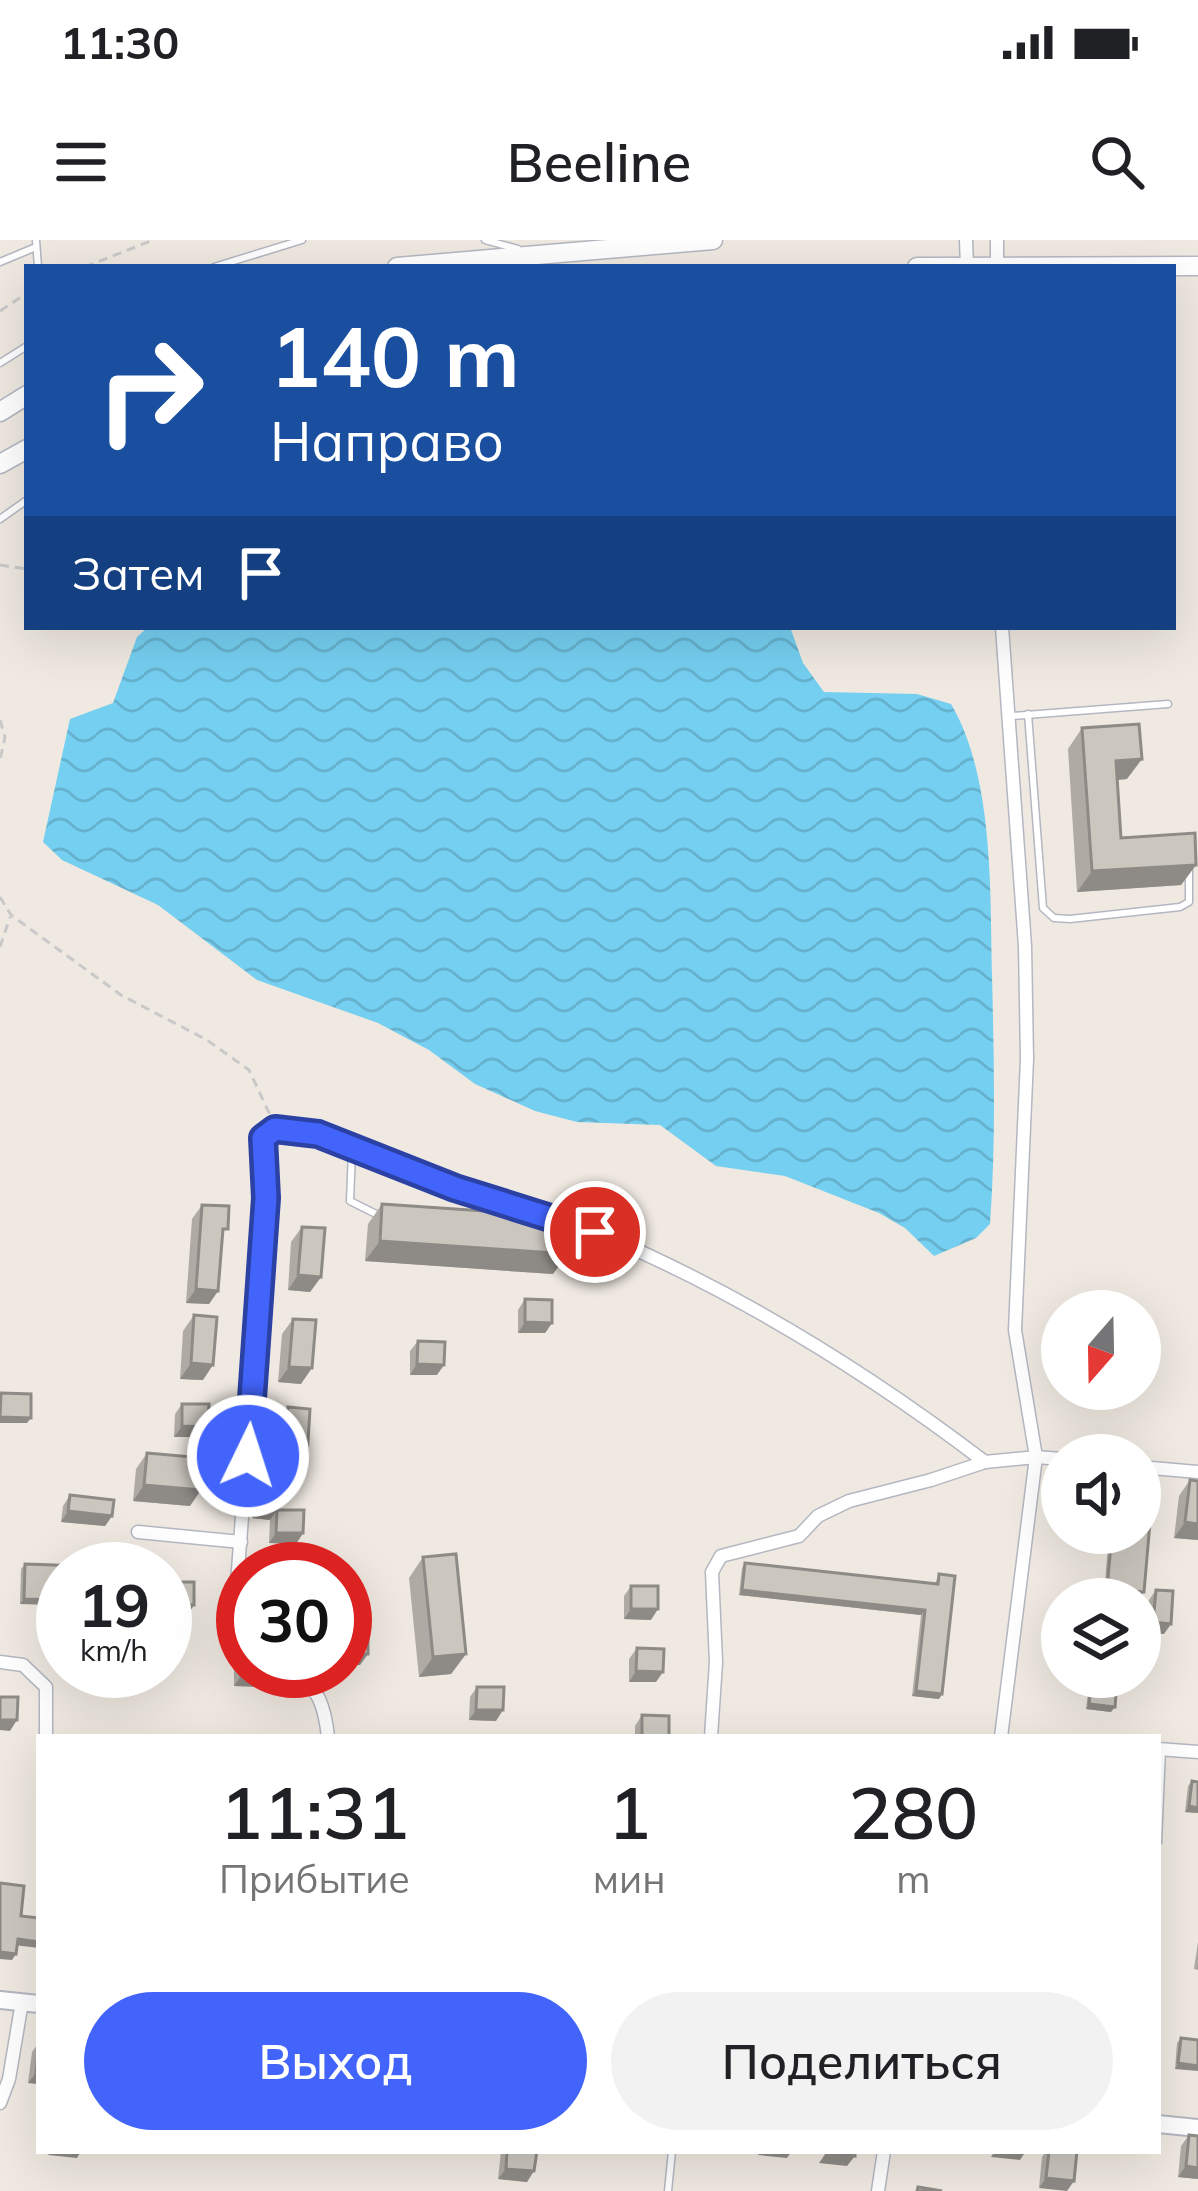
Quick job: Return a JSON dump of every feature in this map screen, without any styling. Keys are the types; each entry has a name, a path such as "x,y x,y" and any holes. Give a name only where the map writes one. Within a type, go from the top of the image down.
{"main road":[{"path":"426,264 713,240"}],"street":[{"path":"1001,1734 1036,1456 1015,1330 1027,1059 1025,946 1002,630"},
{"path":"241,1542 269,1133 318,1134 455,1188 595,1232 720,1292 919,1411 985,1462"},
{"path":"711,1734 716,1661 712,1571 721,1556 799,1536 818,1516 849,1501 985,1462 1041,1457"},
{"path":"1161,1469 1198,1472"},
{"path":"138,1532 232,1542"},
{"path":"0,1662 23,1665 46,1687 46,1734"},
{"path":"319,1698 325,1706 328,1734"},
{"path":"1161,1749 1198,1752"},
{"path":"0,2000 30,2003 0,2103"},
{"path":"1161,2124 1198,2128"},
{"path":"878,2191 884,2154"}],"lane":[{"path":"224,264 302,240"},
{"path":"485,240 533,253"},
{"path":"0,262 36,243"},
{"path":"1008,716 1168,704"},
{"path":"1028,714 1043,908 1054,918 1070,920 1180,907 1189,902 1189,869"},
{"path":"352,1147 350,1201 374,1215 396,1215"},
{"path":"668,2191 671,2154"}],"path":[{"path":"93,264 153,240"},
{"path":"0,720 5,737 0,760"},
{"path":"0,897 11,915 121,995 207,1040 249,1070 269,1133"},
{"path":"0,947 11,915"}],"water":[{"path":"145,630 791,630 803,663 824,692 917,694 951,704 975,765 987,835 994,1068 990,1224 976,1238 934,1256 905,1228 879,1213 785,1176 716,1166 660,1125 577,1122 535,1111 475,1084 429,1050 378,1023 257,980 158,905 62,860 43,842 70,719 113,703 137,637"}],"building":[{"path":"1139,724 1142,759 1116,761 1121,838 1195,833 1196,865 1092,871 1082,728"},
{"path":"382,1204 570,1217 568,1254 380,1241"},
{"path":"202,1205 229,1206 218,1291 196,1289"},
{"path":"302,1227 325,1228 321,1277 298,1275"},
{"path":"525,1299 552,1300 552,1323 525,1322"},
{"path":"194,1315 217,1317 213,1365 191,1363"},
{"path":"293,1319 316,1320 312,1368 289,1367"},
{"path":"418,1341 445,1342 444,1365 417,1364"},
{"path":"1,1393 31,1394 31,1418 0,1417"},
{"path":"182,1404 209,1404 208,1427 182,1426"},
{"path":"288,1407 310,1409 307,1457 284,1455"},
{"path":"147,1453 204,1458 201,1490 144,1485"},
{"path":"1190,1480 1198,1481 1198,1524 1185,1522"},
{"path":"261,1487 279,1489 277,1510 260,1508"},
{"path":"70,1495 114,1500 112,1516 68,1511"},
{"path":"277,1510 304,1510 303,1533 276,1533"},
{"path":"456,1554 466,1654 433,1657 423,1557"},
{"path":"1110,1554 1147,1554 1145,1578 1108,1578"},
{"path":"745,1563 938,1584 939,1574 955,1576 942,1694 916,1691 925,1610 742,1590"},
{"path":"25,1564 36,1564 36,1599 24,1599"},
{"path":"631,1586 658,1586 658,1609 631,1609"},
{"path":"1161,1590 1173,1591 1171,1624 1161,1623"},
{"path":"637,1648 664,1649 663,1672 636,1671"},
{"path":"477,1687 504,1687 503,1710 476,1710"},
{"path":"0,1697 18,1697 17,1720 0,1720"},
{"path":"1090,1698 1116,1698 1115,1707 1089,1704"},
{"path":"642,1715 669,1716 669,1734 642,1734"},
{"path":"1192,1781 1198,1782 1198,1808 1189,1806"},
{"path":"0,1883 24,1886 21,1916 36,1918 36,1942 18,1939 16,1954 0,1952"},
{"path":"1181,2038 1198,2040 1198,2066 1178,2063"},
{"path":"1189,2135 1198,2136 1198,2168 1186,2166"},
{"path":"507,2154 537,2154 534,2171 506,2169"},
{"path":"1049,2154 1077,2154 1074,2181 1046,2178"}],"route":[{"path":"248,1456 266,1198 263,1138 275,1129 318,1134 455,1188 595,1232"}]}
